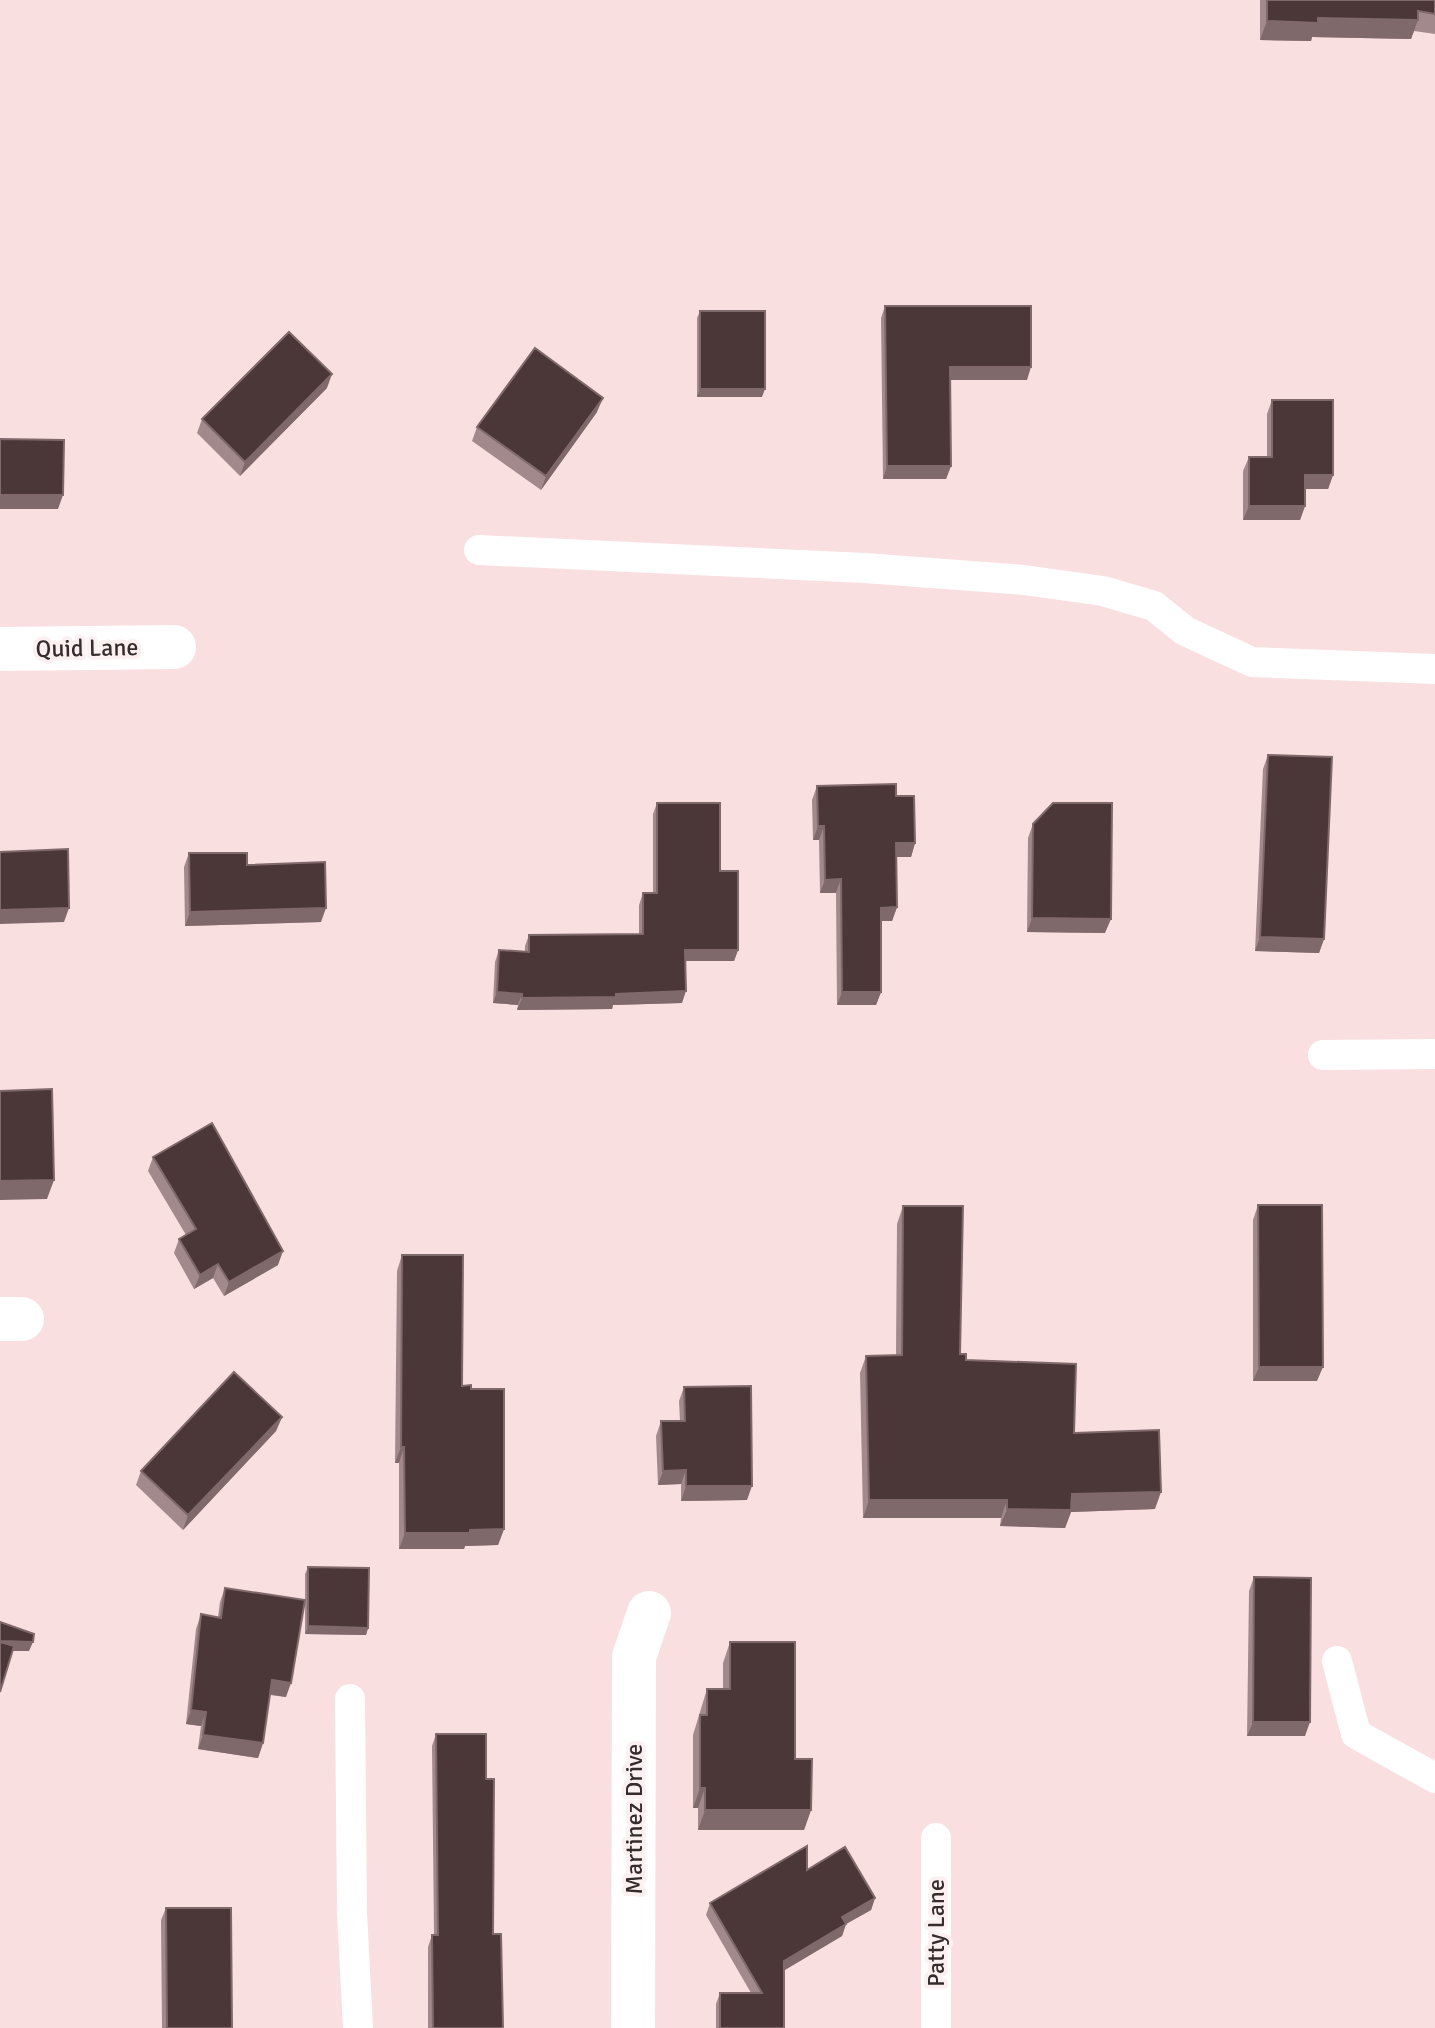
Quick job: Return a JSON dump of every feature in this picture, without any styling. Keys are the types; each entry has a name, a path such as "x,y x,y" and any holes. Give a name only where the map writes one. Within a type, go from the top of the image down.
{"street":[{"name":"Quid Lane","path":"0,649 174,647"},
{"name":"Martinez Drive","path":"633,2028 634,1657 649,1613"}],"lane":[{"path":"479,550 865,568 1024,580 1103,591 1154,606 1185,631 1252,662 1435,669"},
{"path":"1323,1055 1435,1054"},
{"path":"1337,1661 1356,1734 1435,1778"},
{"path":"350,1699 352,1913 358,2028"},
{"name":"Patty Lane","path":"936,1838 936,2028"}],"building":[{"path":"1267,0 1435,0 1435,14 1418,11 1418,20 1318,18 1318,23 1267,21"},
{"path":"885,306 1031,306 1031,367 950,367 951,466 887,466"},
{"path":"700,311 765,311 765,389 700,389"},
{"path":"289,332 332,374 245,462 202,419"},
{"path":"535,348 603,398 546,476 477,427"},
{"path":"1272,400 1333,400 1333,475 1305,475 1305,506 1249,506 1249,457 1272,457"},
{"path":"0,439 64,440 63,495 0,495"},
{"path":"1268,755 1332,757 1324,939 1260,937"},
{"path":"896,784 896,796 914,796 915,843 896,843 897,907 881,908 881,992 842,992 841,879 825,880 824,826 818,826 817,786"},
{"path":"657,803 720,803 720,871 738,871 738,950 685,950 686,991 616,994 616,997 522,998 522,994 497,992 499,950 529,952 529,935 643,934 643,893 657,893"},
{"path":"1053,803 1112,803 1111,919 1032,918 1033,824"},
{"path":"68,849 69,908 0,910 0,852"},
{"path":"189,853 247,853 247,865 325,862 326,908 190,912"},
{"path":"52,1089 54,1180 0,1181 0,1091"},
{"path":"212,1123 283,1251 229,1282 218,1264 200,1275 179,1239 196,1229 153,1157"},
{"path":"1258,1205 1322,1205 1323,1367 1259,1367"},
{"path":"903,1206 963,1206 960,1354 966,1354 966,1360 1076,1364 1074,1433 1159,1430 1161,1492 1072,1494 1071,1510 1007,1509 1007,1500 869,1500 866,1356 902,1355"},
{"path":"402,1255 463,1255 462,1386 504,1389 504,1529 470,1530 470,1533 405,1533 404,1447 401,1447"},
{"path":"234,1372 282,1417 188,1515 141,1471"},
{"path":"751,1386 752,1486 686,1486 686,1470 663,1471 661,1421 685,1421 684,1387"},
{"path":"308,1567 369,1568 368,1628 308,1626"},
{"path":"1254,1577 1311,1578 1310,1722 1253,1722"},
{"path":"225,1588 305,1600 291,1683 272,1680 263,1743 203,1735 206,1712 191,1710 201,1614 221,1618"},
{"path":"0,1622 34,1634 33,1642 0,1641"},
{"path":"0,1642 14,1646 0,1692"},
{"path":"730,1642 795,1642 795,1759 812,1759 811,1810 705,1810 705,1788 700,1788 700,1715 707,1715 707,1689 730,1689"},
{"path":"436,1734 486,1734 486,1779 494,1779 493,1934 501,1934 503,2028 433,2028 432,1935 438,1935"},
{"path":"807,1846 807,1870 845,1847 875,1898 842,1917 846,1924 784,1961 784,2028 720,2028 720,1993 762,1993 710,1903"},
{"path":"166,1908 231,1908 232,2028 167,2028"}]}
